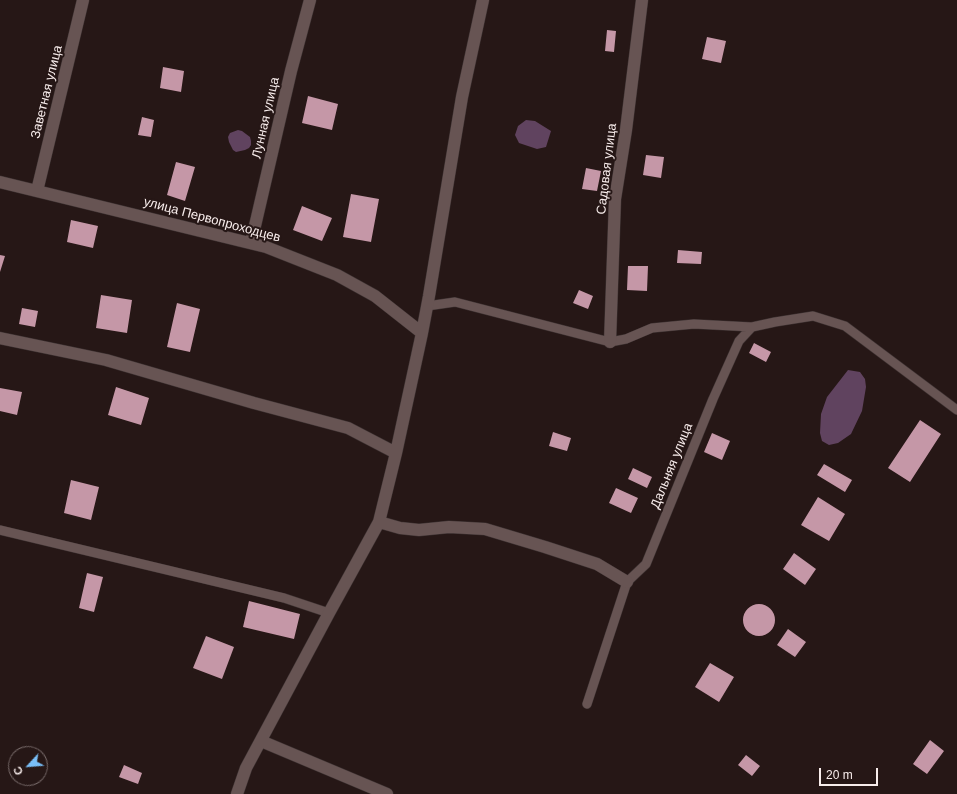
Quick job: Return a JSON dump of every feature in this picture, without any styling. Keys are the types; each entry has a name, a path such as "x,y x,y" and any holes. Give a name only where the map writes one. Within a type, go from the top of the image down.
{"street":[{"name":"Заветная улица","path":"37,191 83,0"},
{"name":"Лунная улица","path":"251,243 291,71 310,0"},
{"path":"238,794 246,768 379,522 396,453 422,333 462,97 483,0"},
{"name":"Садовая улица","path":"610,342 615,199 626,130 642,0"},
{"name":"улица Первопроходцев","path":"0,182 266,247 337,275 375,296 422,333"},
{"path":"0,338 106,360 254,403 348,428 396,453"},
{"path":"379,522 400,528 419,530 449,527 484,529 597,564 627,582"},
{"path":"261,741 387,794"}],"lane":[{"path":"427,306 455,302 610,342 626,339 652,328 694,324 752,327 813,316 845,326 957,410"},
{"name":"Дальняя улица","path":"586,704 627,582 646,564 713,399 739,341 752,327"},
{"path":"0,530 284,598 329,613"}],"shaded area":[{"path":"526,120 535,121 551,131 546,147 537,149 519,143 515,135 518,126"},
{"path":"238,130 250,137 251,145 245,150 236,152 233,150 228,137 230,133"},
{"path":"848,370 860,372 865,379 866,387 862,411 851,434 838,443 829,445 822,441 820,433 821,414 827,397"}],"building":[{"path":"607,30 616,31 614,52 605,51"},
{"path":"707,37 726,41 721,63 702,59"},
{"path":"163,67 184,71 181,92 160,88"},
{"path":"308,96 338,104 332,130 302,123"},
{"path":"142,117 154,120 151,137 138,135"},
{"path":"646,155 664,157 661,178 643,175"},
{"path":"176,162 195,167 185,201 167,195"},
{"path":"586,168 601,171 597,191 582,189"},
{"path":"351,194 379,199 371,242 343,237"},
{"path":"302,206 332,218 322,241 293,230"},
{"path":"71,220 98,226 93,248 67,242"},
{"path":"678,250 702,252 701,264 677,263"},
{"path":"0,255 5,256 0,272"},
{"path":"628,266 648,266 647,291 627,290"},
{"path":"579,290 593,296 588,309 573,303"},
{"path":"101,295 132,300 127,333 96,328"},
{"path":"177,303 200,309 190,352 167,347"},
{"path":"22,308 38,311 35,327 19,324"},
{"path":"754,343 771,352 766,362 749,353"},
{"path":"116,387 149,398 141,425 108,415"},
{"path":"0,388 22,392 17,415 0,411"},
{"path":"920,420 941,434 910,482 888,468"},
{"path":"553,432 571,438 567,451 549,446"},
{"path":"712,433 730,441 722,460 704,452"},
{"path":"824,464 852,480 845,492 817,475"},
{"path":"633,468 652,477 647,488 628,479"},
{"path":"71,480 99,487 91,520 64,513"},
{"path":"616,488 638,498 631,513 609,503"},
{"path":"818,497 845,514 829,541 801,525"},
{"path":"794,553 816,569 805,585 783,569"},
{"path":"87,573 103,577 94,612 79,608"},
{"path":"249,601 300,614 294,639 243,627"},
{"path":"756,604 762,604 771,608 775,620 771,632 762,636 756,636 747,632 743,623 743,617 747,608"},
{"path":"788,629 806,642 795,657 777,645"},
{"path":"206,636 234,647 222,679 193,668"},
{"path":"710,663 734,677 719,702 695,687"},
{"path":"930,740 944,751 927,774 913,764"},
{"path":"746,755 760,766 752,776 738,765"},
{"path":"124,765 142,773 138,784 119,777"}]}
